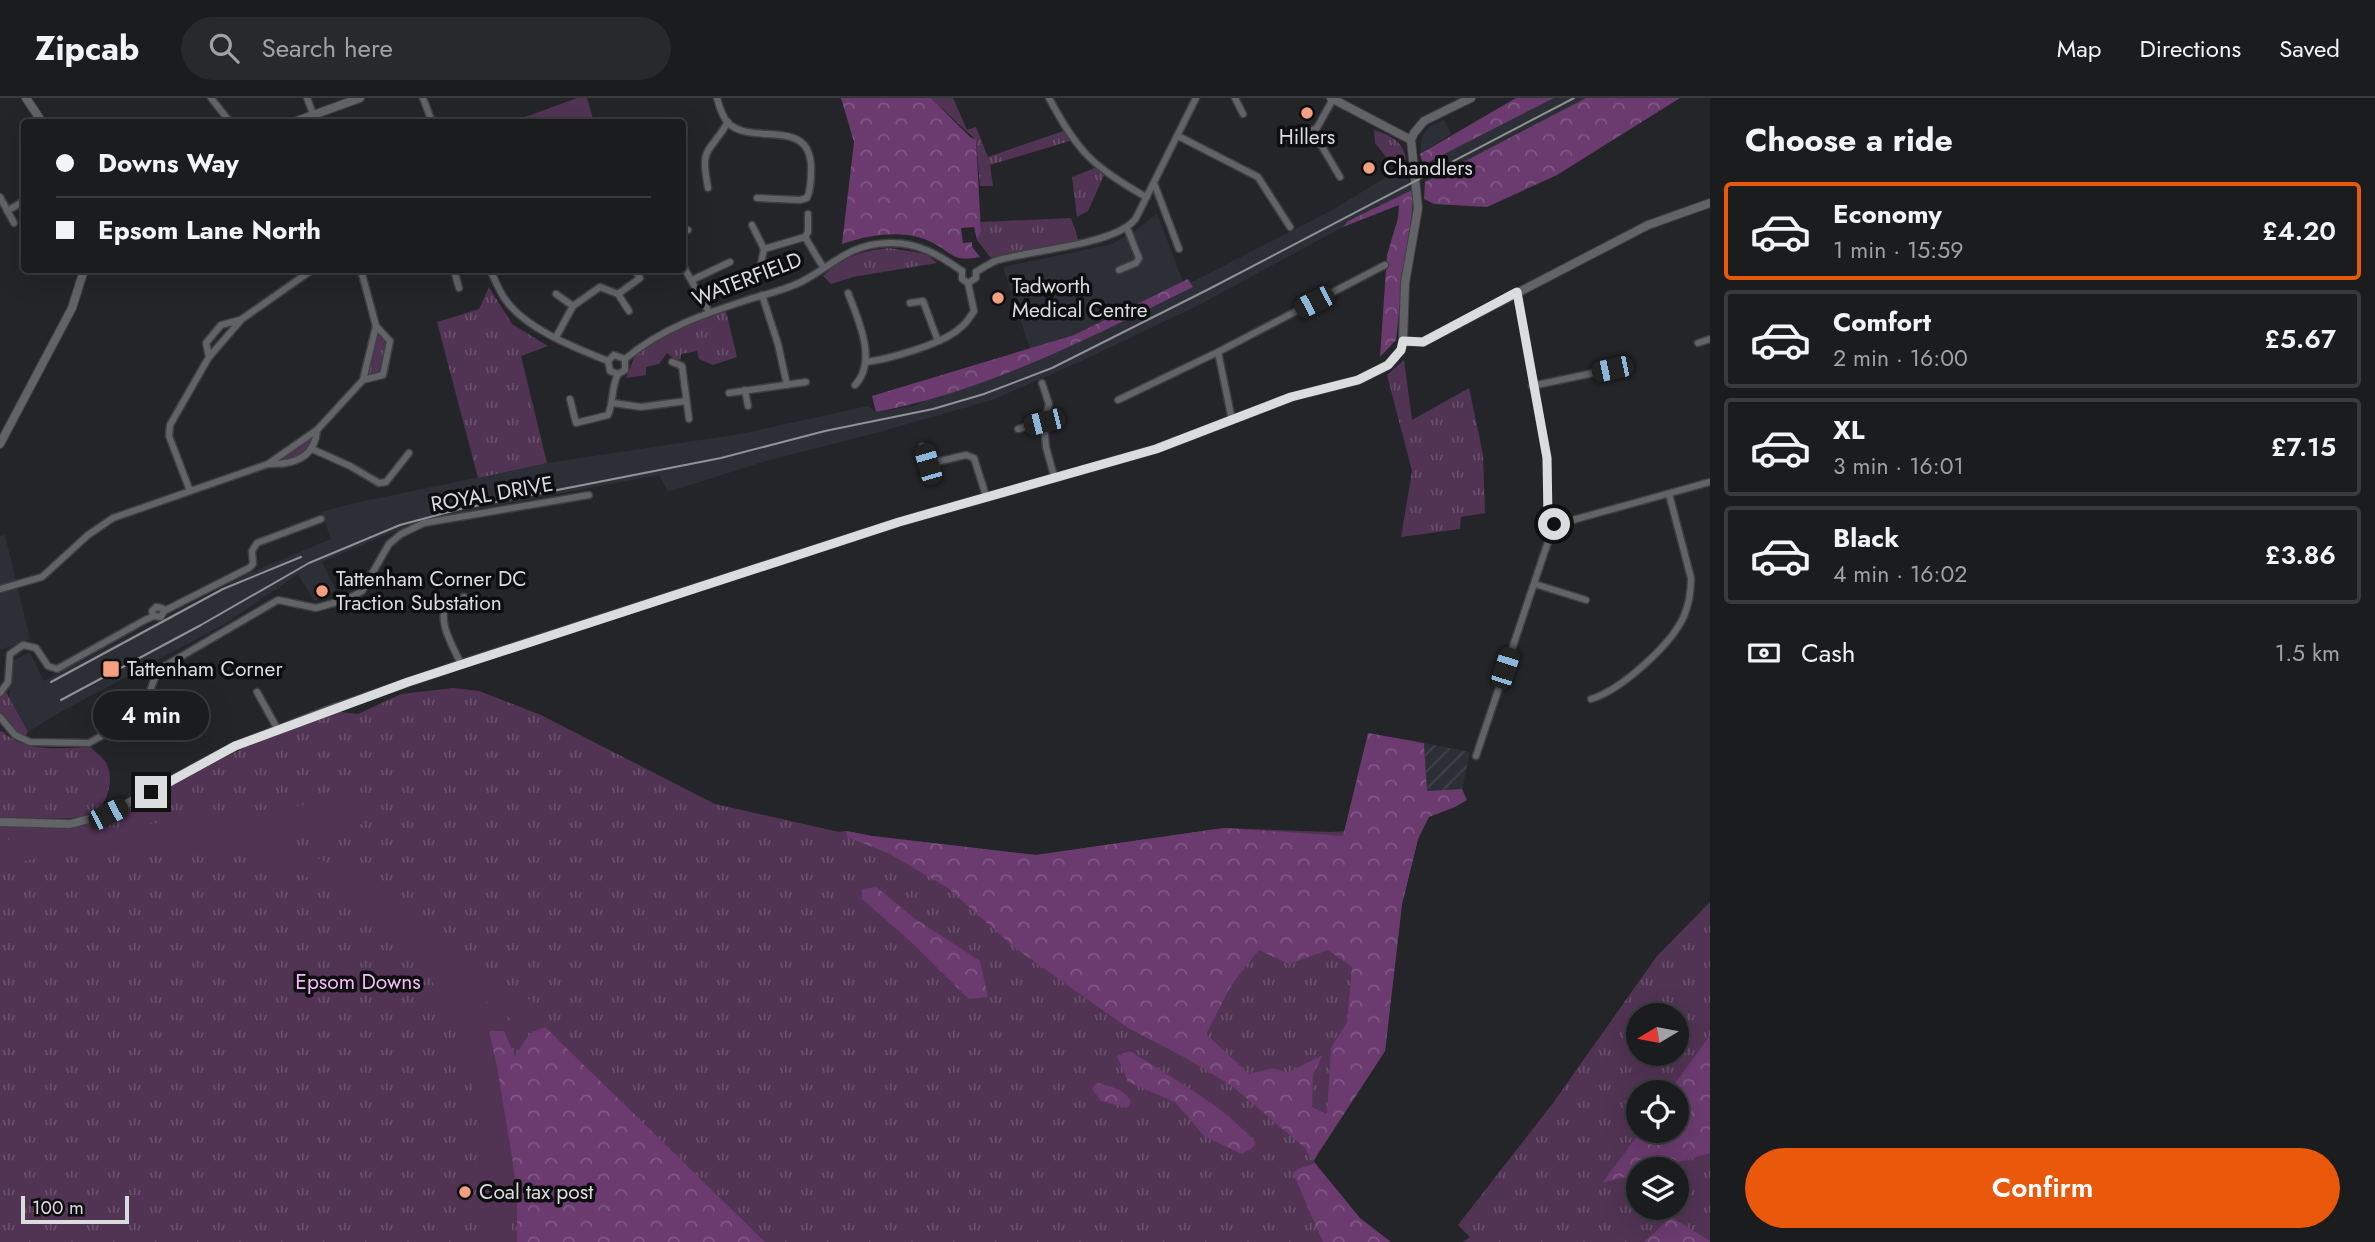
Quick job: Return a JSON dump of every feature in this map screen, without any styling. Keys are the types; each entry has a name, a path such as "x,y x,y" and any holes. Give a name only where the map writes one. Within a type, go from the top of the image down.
{"main road":[{"path":"26,98 40,119"},
{"path":"315,119 360,98"},
{"path":"1332,98 1411,140"},
{"path":"0,822 70,824 108,814 228,749 461,664 856,536 1054,476 1156,449 1291,397 1358,380 1388,365 1401,350 1405,283 1419,208 1411,140 1414,132 1424,121 1471,98"},
{"path":"1403,341 1423,342 1648,225 1710,203"},
{"path":"0,444 72,308 83,273"}],"street":[{"path":"211,98 228,119"},
{"path":"307,98 315,119"},
{"path":"423,98 431,119"},
{"path":"717,98 727,122 746,131 794,138 805,146 811,164 810,192 807,198 757,198"},
{"path":"1049,98 1066,130 1086,155 1110,176 1146,197"},
{"path":"976,272 994,262 1105,237 1127,228 1136,218 1196,98"},
{"path":"1235,98 1243,114"},
{"path":"1332,98 1314,134 1340,177"},
{"path":"708,188 704,163 706,151 727,122"},
{"path":"1285,138 1315,129"},
{"path":"1178,136 1258,177 1290,227"},
{"path":"1154,183 1179,249"},
{"path":"0,197 14,223"},
{"path":"7,211 21,203"},
{"path":"764,249 805,237 808,232 808,214"},
{"path":"752,225 764,249 761,264"},
{"path":"1119,270 1136,263 1139,258 1127,228"},
{"path":"805,237 823,267"},
{"name":"WATERFIELD","path":"625,359 652,338 681,323 803,281 853,250 888,243 909,244 931,250 962,271"},
{"path":"692,280 730,262"},
{"path":"1118,400 1219,352 1385,265"},
{"path":"866,362 885,359 938,341 959,330 974,311 968,283 962,279 962,271 969,268 976,272"},
{"path":"686,270 709,312"},
{"path":"968,283 976,278 976,272"},
{"path":"190,491 169,436 170,425 209,357 242,319 308,273"},
{"path":"362,273 376,326 390,341 383,375 363,380"},
{"path":"455,273 459,288"},
{"path":"492,273 504,299 517,313 556,337 608,361"},
{"path":"618,295 640,278 637,273"},
{"path":"556,337 572,306 600,287 618,295 629,311"},
{"path":"1517,292 1547,458 1548,517 1554,524"},
{"path":"848,293 861,326 866,362 855,385"},
{"path":"556,294 572,306"},
{"path":"762,295 778,344 787,385"},
{"path":"910,303 923,301 938,341"},
{"path":"209,357 206,343 221,325 242,319"},
{"path":"0,589 42,577 88,535 113,518 268,464 317,430 363,380 376,326"},
{"path":"1698,343 1710,339"},
{"path":"1219,352 1232,420"},
{"path":"570,399 576,423 608,415 613,383 618,374 625,370 625,359 614,355 608,361"},
{"path":"608,361 610,370 618,374"},
{"path":"672,362 682,366 689,419"},
{"path":"1532,386 1612,369"},
{"path":"729,393 806,382"},
{"path":"1042,383 1049,404 1044,422 1046,447 1054,476"},
{"path":"745,390 748,406"},
{"path":"612,403 642,407 686,401"},
{"path":"1018,429 1044,422"},
{"path":"268,464 286,464 300,460 312,449 317,430"},
{"path":"922,446 928,464 966,455 974,458 986,496"},
{"path":"312,449 379,483 386,482 409,453"},
{"path":"1554,524 1710,482"},
{"path":"1591,699 1616,688 1651,659 1682,619 1691,593 1691,578 1668,494"},
{"name":"ROYAL DRIVE","path":"0,717 15,735 30,743 89,743 132,719 144,709 155,677 163,667 278,600 316,608 348,599 362,591 389,544 401,534 424,523 589,495"},
{"path":"0,692 8,682 9,657 15,649 23,645 36,648 48,666 57,669 154,616 152,611 156,607 162,607 164,611 249,568 253,564 252,551 257,543 321,519"},
{"path":"1476,756 1554,524"},
{"path":"1535,584 1586,600"},
{"path":"461,664 447,632 444,608 464,597"},
{"path":"257,692 277,729"}],"shaded area":[{"path":"1554,98 1586,98 1425,182 1423,165"},
{"path":"1444,120 1451,134 1420,154 1422,136 1429,127"},
{"path":"1401,168 1414,189 1348,221 1343,227 1197,306 992,400 763,462 668,492 659,475 467,511 408,526 322,562 336,590 314,601 298,574 225,624 28,732 9,697 11,662 30,652 44,681 250,573 331,539 321,512 547,463 740,434 868,406 876,412 913,406 1192,287 1190,283 1334,209"},
{"path":"1157,213 1183,282 1074,335 1030,349 1003,267 1112,244 1135,231"},
{"path":"5,535 30,639 0,650 0,536"},
{"path":"1424,743 1470,752 1462,789 1427,791"}],"green space":[{"path":"577,98 587,98 593,119 519,119"},
{"path":"841,98 931,98 976,140 981,232 977,240 974,227 961,228 963,243 972,242 972,247 980,257 957,257 929,241 908,235 874,236 842,244 854,142"},
{"path":"931,98 953,98 967,130 976,127 988,157 1066,130 1073,140 990,165 993,186 980,186 976,140"},
{"path":"1516,98 1554,98 1423,165 1420,154"},
{"path":"1586,98 1680,98 1557,175 1487,207 1434,204 1424,199 1425,182"},
{"path":"1374,130 1395,140 1406,159 1393,166 1375,143"},
{"path":"1097,167 1105,173 1088,211 1077,217 1072,177"},
{"path":"1414,189 1396,340 1380,357 1387,255 1399,205 1343,227 1348,221"},
{"path":"1071,218 1079,242 994,262 977,240 981,232 981,222"},
{"path":"889,248 927,254 937,263 853,277 831,284 823,276 854,256"},
{"path":"1188,279 1193,287 1038,360 958,391 876,412 872,396 1074,335"},
{"path":"489,287 512,324 548,346 521,356 547,463 478,478 437,322 479,309"},
{"path":"725,307 737,357 713,365 699,359 697,351 681,354 681,359 676,360 667,353 659,364 646,367 646,375 626,378 638,348 652,339"},
{"path":"376,326 390,341 383,375 363,380"},
{"path":"1404,360 1412,420 1469,388 1483,454 1485,513 1461,517 1460,529 1401,537 1412,471 1387,375"},
{"path":"317,430 316,439 300,460 268,464"},
{"path":"4,688 28,732 22,740 0,717 0,693"},
{"name":"Epsom Downs","path":"453,688 479,691 541,715 715,804 839,832 1036,855 1224,828 1330,832 1374,830 1418,839 1402,904 1385,1051 1314,1160 1315,1163 1300,1168 1336,1242 0,1242 0,732 35,747 89,747 107,764 109,789 98,809 80,817 28,818 53,824 108,814 284,731 340,712 358,714 401,694"},
{"path":"1368,733 1424,743 1427,791 1462,789 1467,800 1429,817 1418,839 1402,904 1385,1051 1313,1161 1305,1148 1232,1086 1128,1028 1015,948 948,888 890,854 847,837 846,831 1036,855 1224,828 1343,836","holes":["1259,950 1289,964 1328,950 1352,967 1347,1022 1331,1048 1327,1114 1312,1107 1313,1074 1323,1055 1287,1073 1273,1068 1249,1074 1206,1034 1232,984"]},
{"name":"Epsom Downs","path":"356,799 363,824 290,833 294,846 347,873 546,1011 541,1023 530,1033 478,995 486,1017 497,1067 517,1196 508,1242 477,1242 480,1213 479,1112 457,1029 426,970 380,923 326,885 253,853 158,847 63,854 0,865 0,841"},
{"path":"876,887 914,918 980,961 988,997 969,999 909,940 862,899 862,889"},
{"path":"1710,902 1710,1242 1463,1242 1470,1237 1458,1225 1553,1103 1657,956"},
{"path":"545,1027 765,1242 517,1242 517,1196 489,1031 504,1031 515,1056 530,1033"},
{"path":"1710,1035 1710,1153 1689,1159 1626,1157 1626,1176 1602,1183 1632,1143 1689,1143 1689,1080 1678,1080"},
{"path":"1130,1051 1213,1104 1256,1143 1242,1154 1204,1136 1175,1102 1128,1082 1117,1056"},
{"path":"1096,1083 1121,1091 1131,1102 1127,1108 1101,1101 1092,1089"},
{"path":"1315,1163 1360,1218 1391,1242 1323,1242 1293,1173"},
{"path":"1668,1220 1676,1220 1710,1241 1710,1242 1644,1242"}],"railway":[{"path":"61,700 309,563 400,525 460,509 721,458 825,431 933,409 984,394 1052,368 1574,98"},
{"path":"51,682 223,589 301,557"}],"place":[{"name":"Hillers","path":"1307,113"},
{"name":"Chandlers","path":"1369,168"},
{"name":"Tadworth Medical Centre","path":"998,298"},
{"name":"Tattenham Corner DC Traction Substation","path":"322,591"},
{"name":"Tattenham Corner","path":"111,669"},
{"name":"Coal tax post","path":"465,1192"}],"route":[{"path":"151,792 235,746 331,709 484,656 899,522 1156,449 1291,397 1358,380 1388,365 1401,350 1403,341 1423,342 1517,292 1547,458 1548,517 1554,524"}]}
